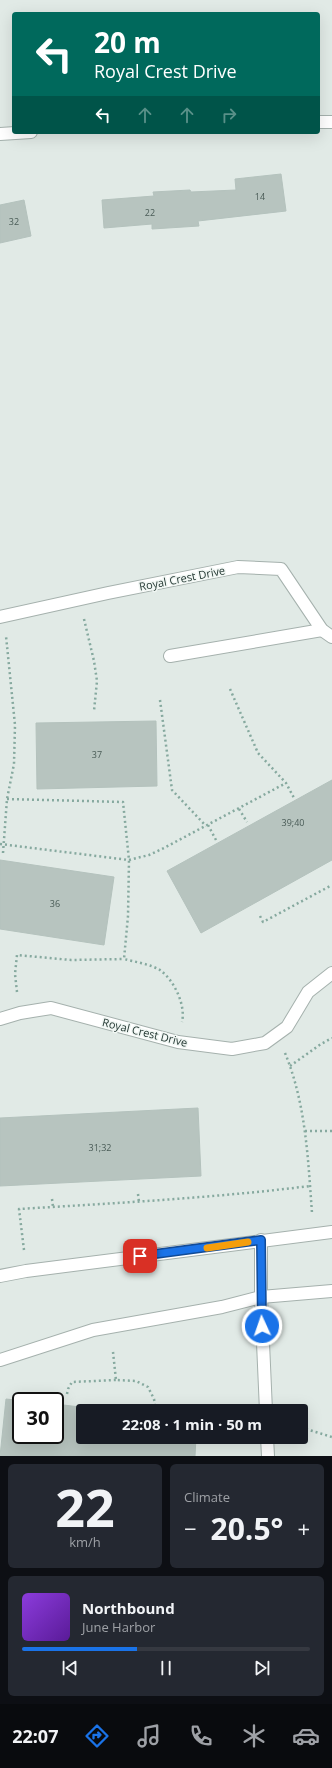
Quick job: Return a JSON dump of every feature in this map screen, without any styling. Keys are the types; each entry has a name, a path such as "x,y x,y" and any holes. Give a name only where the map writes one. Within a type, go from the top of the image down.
{"street":[{"path":"320,122 332,122"},
{"path":"0,134 12,133"},
{"name":"Royal Crest Drive","path":"2,617 80,599 238,567 281,569 327,633"},
{"path":"170,656 327,633"},
{"name":"Royal Crest Drive","path":"0,1019 20,1013 51,1008 178,1042 232,1049 265,1043 287,1028 308,992 332,973"},
{"path":"0,1276 26,1270 332,1232"},
{"path":"261,1240 261,1297 266,1404"},
{"path":"0,1360 93,1330 222,1306 261,1297 332,1291"},
{"path":"267,1444 268,1456"}],"path":[{"path":"80,599 97,681 94,712"},
{"path":"2,617 9,652 15,725 14,764 7,799 3,853"},
{"path":"230,689 258,753 286,783 294,798"},
{"path":"160,700 172,790 207,826 216,840"},
{"path":"0,844 129,860 149,855 164,848 286,783"},
{"path":"7,799 123,802 129,860 128,916 124,959"},
{"path":"239,809 247,822"},
{"path":"260,916 263,922 332,885"},
{"path":"15,974 17,955 71,960 124,959 160,970 173,984 179,997 183,1017 178,1042"},
{"path":"278,1034 299,1094 305,1131 314,1234"},
{"path":"290,1066 332,1038"},
{"path":"305,1131 332,1131"},
{"path":"26,1270 19,1209 246,1194 310,1186"},
{"path":"138,1194 139,1202"},
{"path":"52,1199 53,1207"},
{"path":"113,1352 116,1380"},
{"path":"67,1394 72,1382 116,1380 136,1381 148,1387 155,1404"},
{"path":"308,1430 332,1438"}],"building":[{"path":"281,174 286,211 198,221 199,226 152,229 152,224 104,228 102,200 154,196 153,192 236,190 235,179"},
{"path":"24,200 31,236 0,243 0,205"},
{"path":"156,721 157,786 37,789 36,723"},
{"path":"332,780 332,860 201,933 167,871"},
{"path":"0,860 114,877 104,945 0,929"},
{"path":"198,1108 201,1176 0,1186 0,1118"},
{"path":"6,1399 12,1400 12,1444 64,1444 64,1405 76,1407 76,1444 196,1444 195,1456 0,1456"}],"slow traffic":[{"path":"207,1248 248,1242"}],"route":[{"path":"140,1256 261,1240 262,1326"}]}
